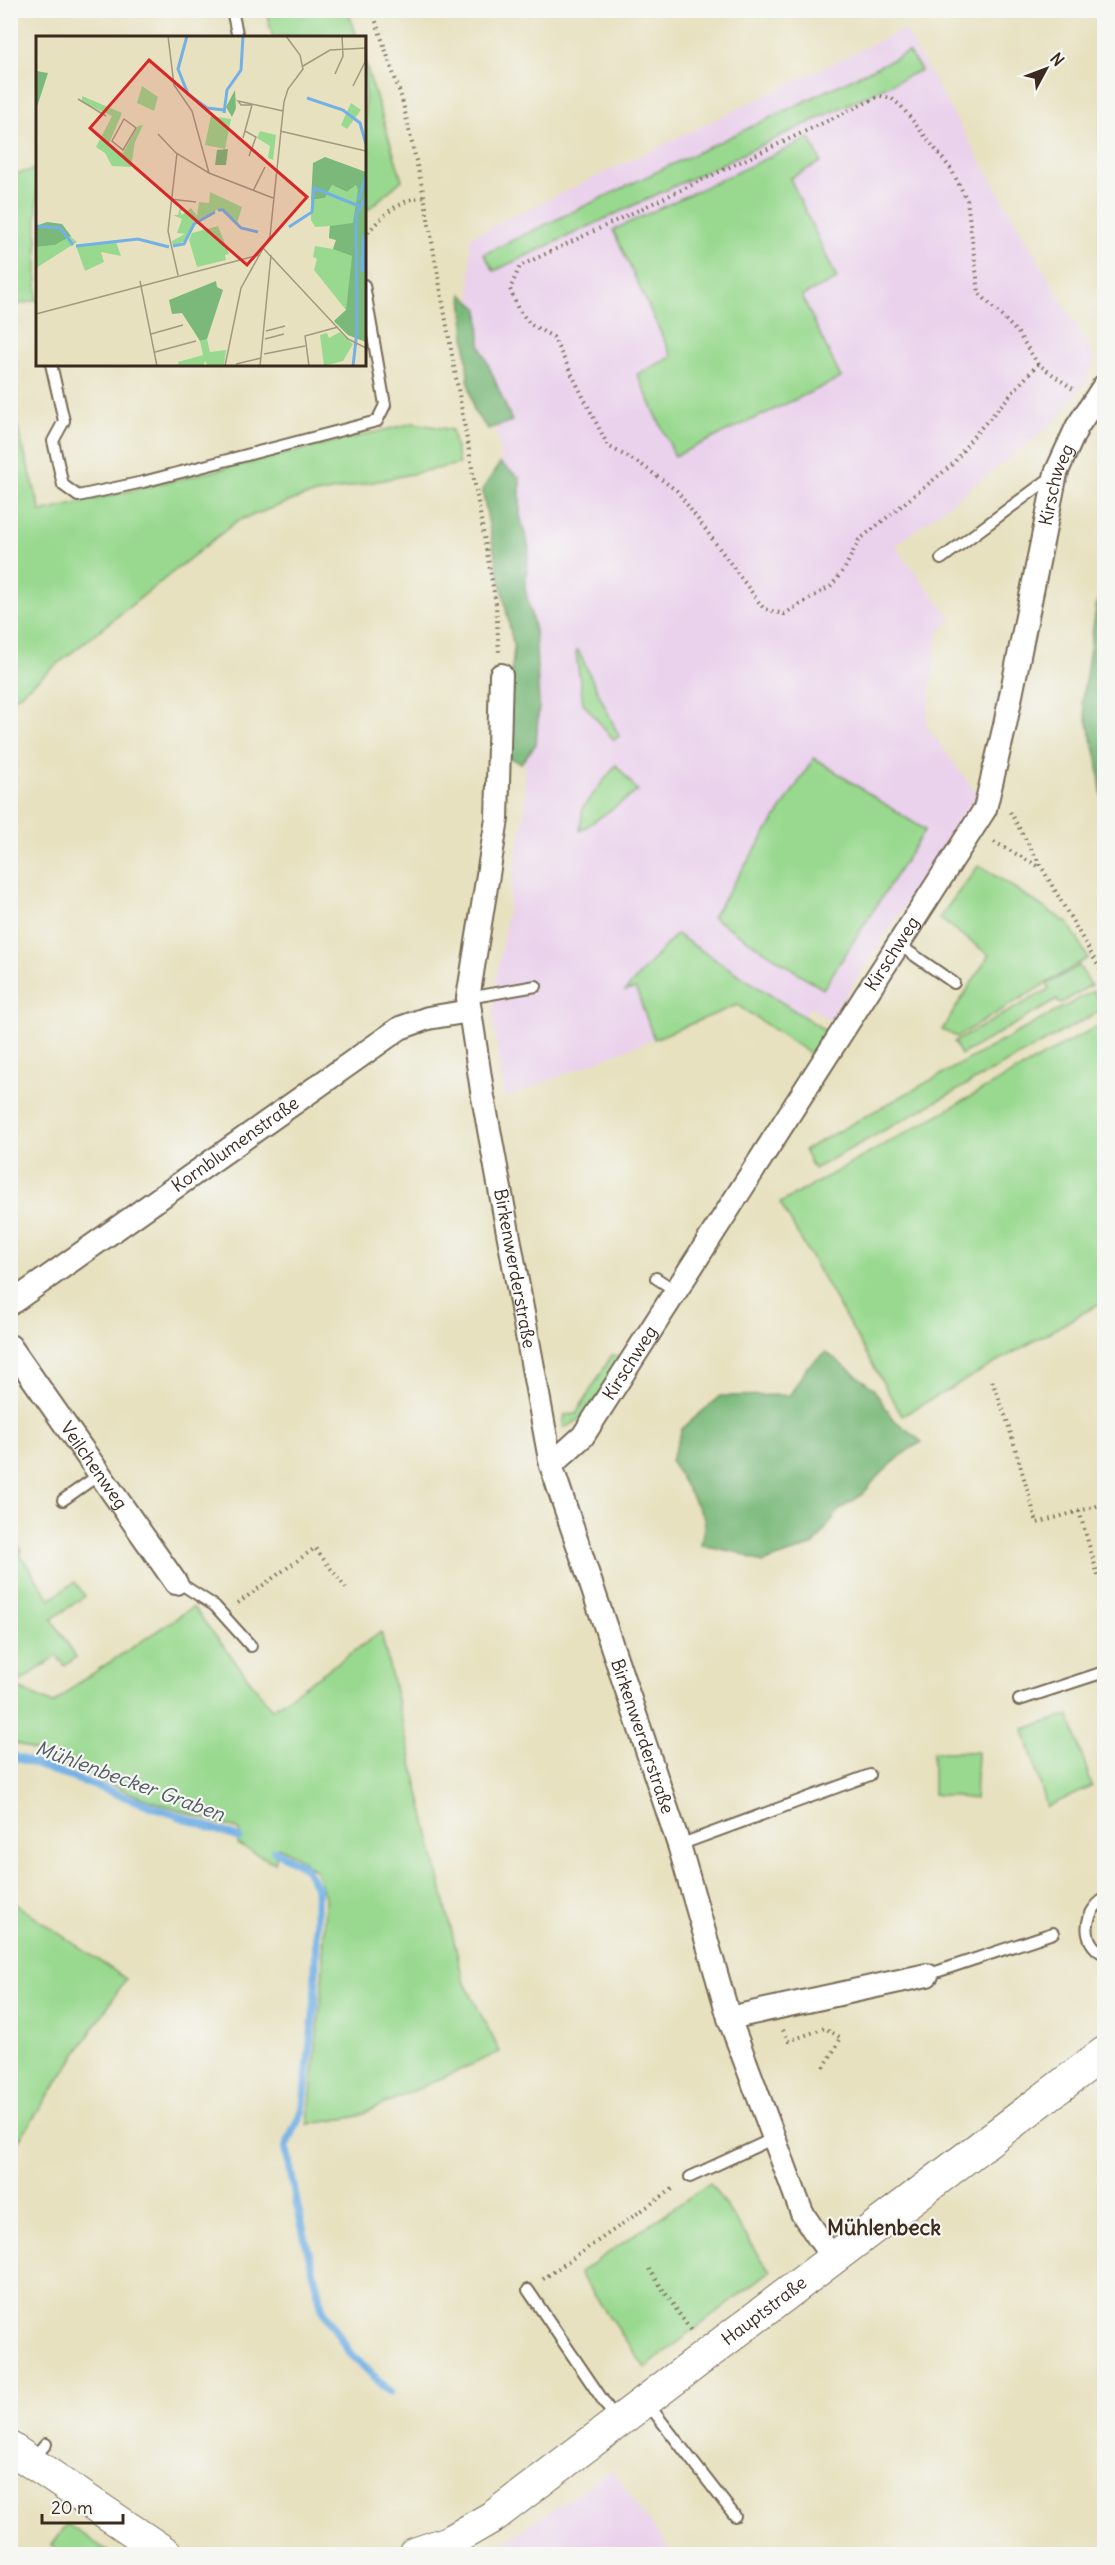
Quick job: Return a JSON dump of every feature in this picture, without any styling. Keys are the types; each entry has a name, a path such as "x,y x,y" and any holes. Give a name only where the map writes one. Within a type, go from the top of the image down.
{"main road":[{"name":"Hauptstraße","path":"414,2554 449,2542 494,2516 1104,2053"},
{"path":"29,2451 167,2554"}],"street":[{"name":"Kirschweg","path":"551,1465 583,1436 986,809 1056,473 1077,427 1099,393"},
{"name":"Birkenwerderstraße","path":"501,675 497,819 469,1004 483,1097 551,1465 679,1845 729,2018 772,2139 802,2213 833,2259"},
{"name":"Kornblumenstraße","path":"10,1304 400,1028 469,1004"},
{"name":"Veilchenweg","path":"10,1346 174,1581"},
{"path":"729,2018 927,1975"}],"lane":[{"path":"232,10 238,36"},
{"path":"51,366 64,421 53,441 63,485 78,496 154,479 377,421 385,405 366,296"},
{"path":"941,559 1056,473"},
{"path":"898,944 954,983"},
{"path":"469,1004 536,986"},
{"path":"656,1278 676,1291"},
{"path":"63,1500 100,1474"},
{"path":"174,1581 222,1614 251,1646"},
{"path":"1019,1700 1104,1672"},
{"path":"679,1845 870,1775"},
{"path":"1104,1899 1091,1911 1087,1929 1094,1946 1104,1954"},
{"path":"927,1975 1053,1933"},
{"path":"690,2177 772,2139"},
{"path":"528,2290 619,2422"},
{"path":"646,2401 735,2516"}],"path":[{"path":"372,10 402,99 424,196 496,604 501,675"},
{"path":"1038,364 972,438 953,464 859,540 845,568 831,586 784,614 764,609 677,491 642,465 608,446 553,337 530,324 518,309 510,289 520,266 880,96 891,98 901,106 951,169 967,200 979,293 1018,333 1038,364 1077,392 1099,393"},
{"path":"366,235 389,209 406,200 424,196"},
{"path":"993,780 1104,976"},
{"path":"972,830 1041,867"},
{"path":"992,1381 1007,1420 1037,1523 1104,1504"},
{"path":"1079,1511 1099,1579"},
{"path":"222,1614 315,1548 348,1591"},
{"path":"789,2041 825,2028 841,2038 822,2071"},
{"path":"528,2290 690,2177"},
{"path":"649,2269 693,2334"}],"shaded area":[{"path":"904,29 1096,360 1084,383 1053,424 895,546 952,619 938,633 926,725 977,794 830,1020 810,1007 789,1039 737,1005 505,1098 493,1021 496,981 525,807 524,723 499,443 471,318 470,237"},
{"path":"612,2470 672,2554 485,2554 513,2536"}],"green space":[{"path":"266,11 348,11 357,36 273,36"},
{"path":"908,52 921,70 494,271 484,254"},
{"path":"366,65 402,180 366,211"},
{"path":"810,138 821,162 790,178 837,279 802,296 841,378 675,456 637,374 672,357 613,230"},
{"path":"36,169 36,300 11,306 11,175"},
{"path":"462,294 479,309 480,345 512,421 488,429 474,412 468,378"},
{"path":"10,401 41,512 414,423 452,430 459,464 302,497 237,521 16,697 11,697"},
{"path":"500,463 520,478 520,516 529,548 525,588 535,631 539,704 536,744 521,763 509,758 509,698 514,648 482,490"},
{"path":"1104,585 1104,814 1097,758 1082,701 1097,602"},
{"path":"578,650 619,736 614,740 583,703 576,653"},
{"path":"814,758 925,830 823,989 712,917"},
{"path":"616,765 638,791 580,831 583,807"},
{"path":"979,865 1069,924 1088,958 957,1037 942,1030 989,955 939,918"},
{"path":"676,934 826,1031 812,1055 737,1005 654,1039 636,989 625,991"},
{"path":"1079,966 1091,985 1060,1004 1057,1000 961,1055 954,1042 1049,989 1047,984"},
{"path":"1093,991 1104,1009 814,1169 804,1150"},
{"path":"1099,1025 1104,1035 1104,1301 902,1416 780,1203"},
{"path":"826,1352 873,1388 892,1418 922,1442 908,1450 877,1477 862,1495 840,1509 814,1545 762,1563 740,1553 701,1545 705,1520 671,1461 682,1429 720,1396 790,1395 807,1367"},
{"path":"612,1355 620,1358 596,1399 572,1425 563,1427 565,1415 576,1414"},
{"path":"16,1542 22,1551 19,1553 50,1599 75,1582 85,1596 52,1619 76,1657 65,1666 57,1656 14,1686 53,1704 78,1683 193,1607 272,1709 381,1632 463,1979 500,2052 355,2117 308,2124 322,1990 325,1896 316,1871 295,1855 278,1847 275,1863 238,1845 240,1830 140,1797 11,1741 10,1546"},
{"path":"1069,1715 1092,1786 1047,1807 1024,1729"},
{"path":"933,1752 977,1752 975,1799 933,1794"},
{"path":"11,1901 126,1979 11,2152"},
{"path":"710,2183 770,2271 645,2368 579,2273"},
{"path":"67,2524 109,2552 108,2554 63,2554 51,2545"}],"waterway":[{"name":"Mühlenbecker Graben","path":"10,1755 239,1838"},
{"name":"Mühlenbecker Graben","path":"275,1851 305,1867 317,1888 315,2003 303,2109 286,2147 297,2205 322,2308 349,2352 390,2392"}],"district":[{"name":"Mühlenbeck","path":"884,2228"}]}
